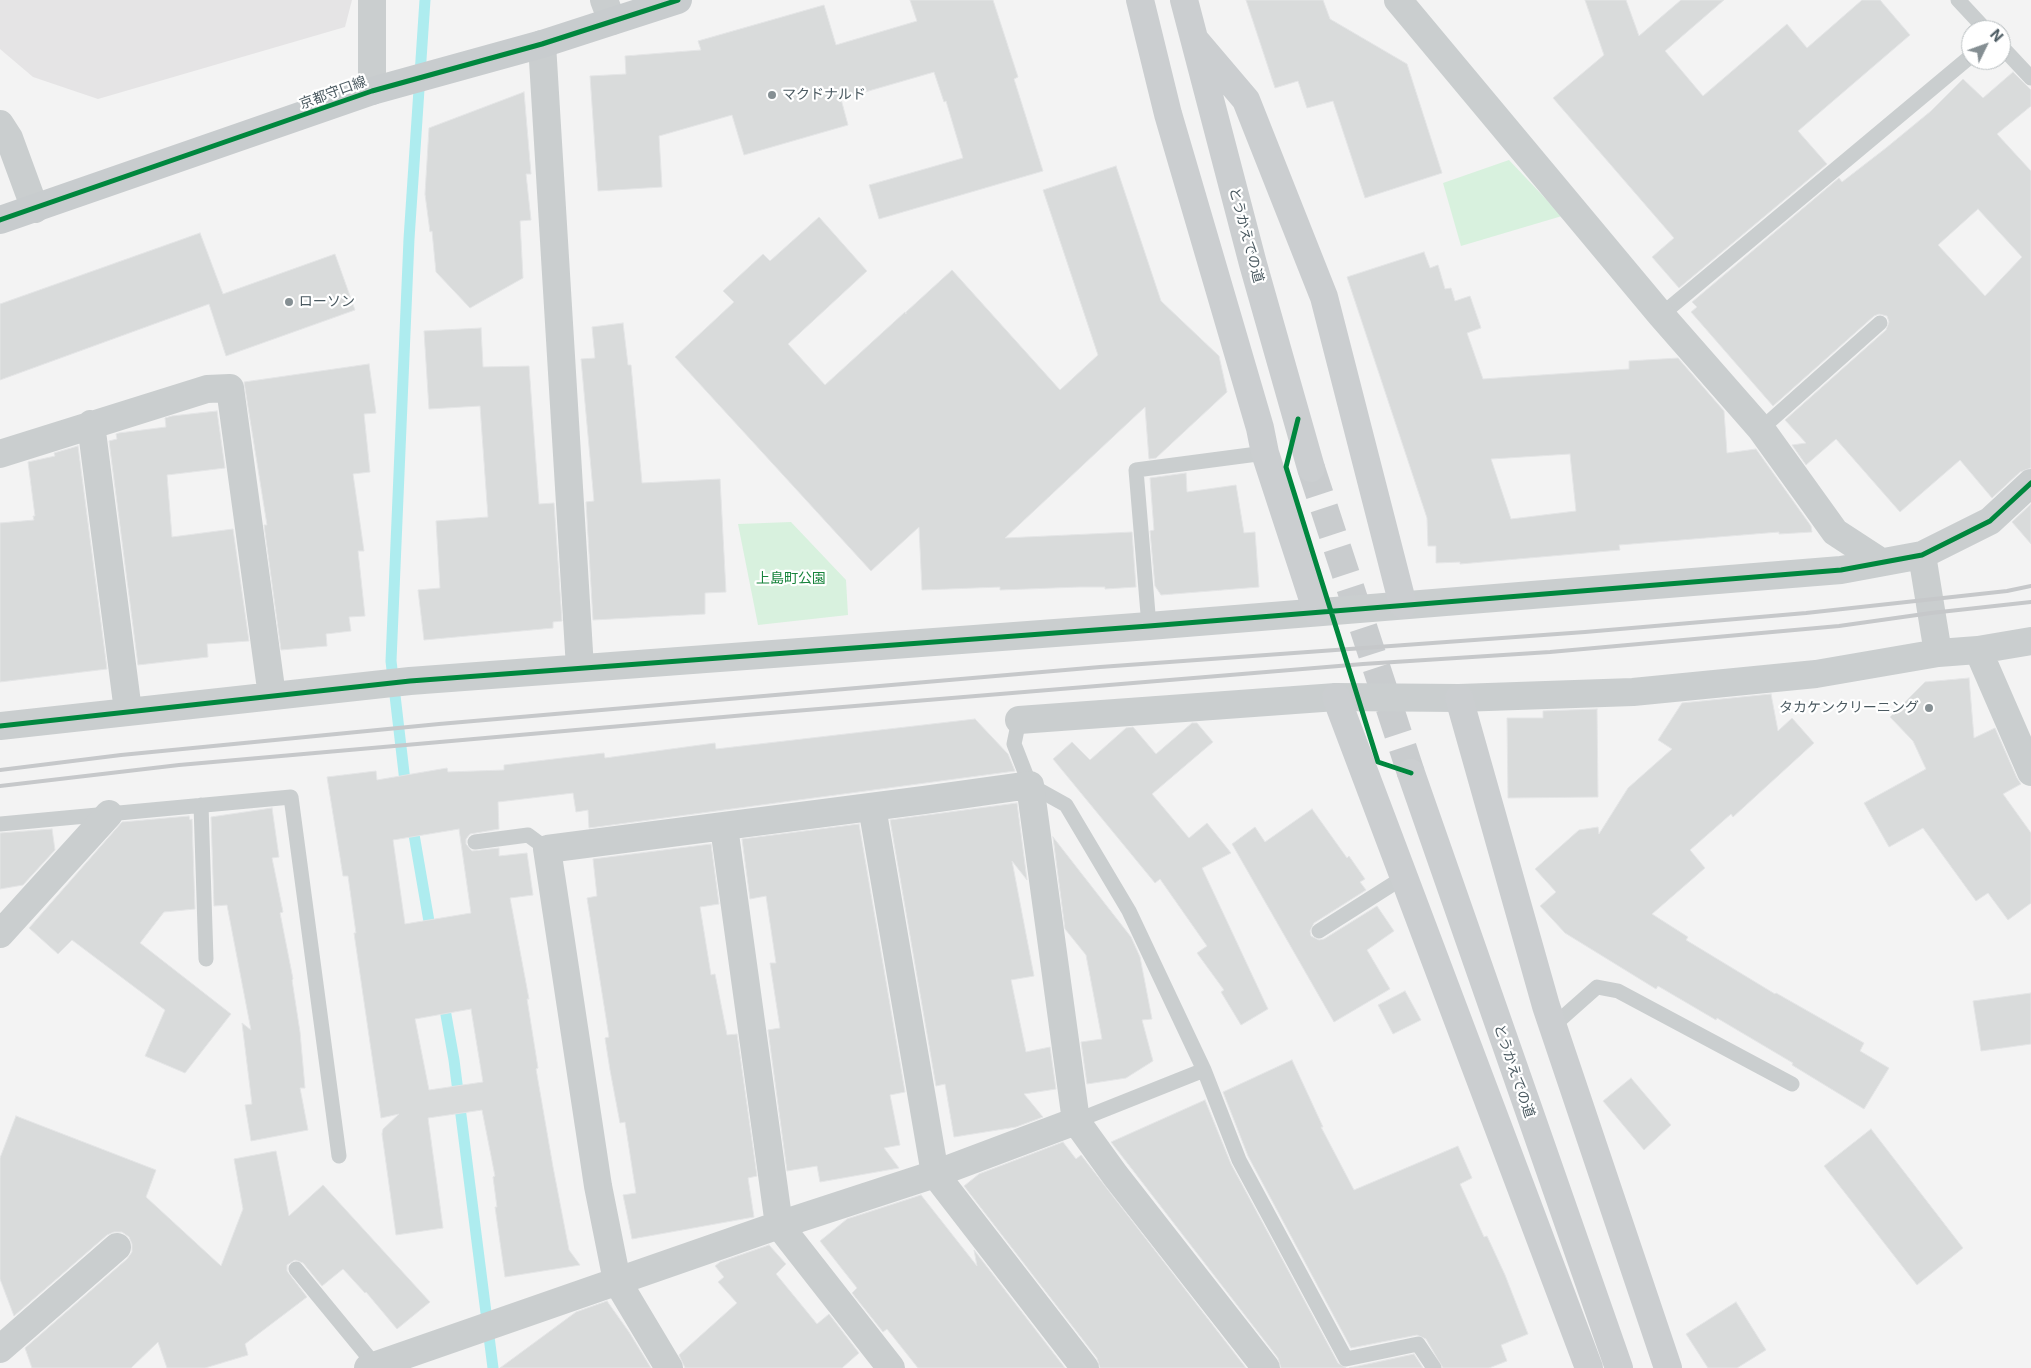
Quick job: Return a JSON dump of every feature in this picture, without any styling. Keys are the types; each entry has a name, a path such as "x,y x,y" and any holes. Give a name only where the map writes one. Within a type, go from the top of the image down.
{"main road":[{"name":"京都守口線","path":"0,220 372,91 542,44 608,10 678,0"}],"street":[{"path":"372,0 372,91"},
{"path":"1140,0 1168,114 1260,428 1265,453 1317,612"},
{"name":"とうかえでの道","path":"1184,0 1253,264 1311,468"},
{"path":"1398,0 1661,315 1761,429 1835,532 1880,562"},
{"path":"1195,40 1246,100 1324,297 1403,605"},
{"path":"542,44 580,668"},
{"path":"0,124 9,138 36,209"},
{"path":"0,454 207,389 230,388 272,696"},
{"path":"92,424 128,711"},
{"path":"0,726 410,681 1149,626 1841,570 1922,555 1990,521 2031,483"},
{"path":"1922,555 1938,653"},
{"path":"1019,720 1336,697 1459,698 1643,691 1816,674 1938,653 1978,650 2031,640"},
{"path":"1978,650 2031,772"},
{"path":"1336,697 1588,1368"},
{"path":"1459,698 1553,1026 1668,1368"},
{"name":"とうかえでの道","path":"1410,773 1619,1368"},
{"path":"668,1368 617,1281 598,1186 547,849 724,827 1030,784 1076,1121 1115,1175 1266,1368"},
{"path":"872,807 935,1174 1085,1368"},
{"path":"0,934 109,814"},
{"path":"724,827 779,1226 891,1368"},
{"path":"372,1367 617,1281 935,1174 1076,1121"},
{"path":"0,1349 117,1247"}],"lane":[{"path":"1958,0 1977,20"},
{"path":"2011,57 2031,78"},
{"path":"1661,315 1961,64"},
{"path":"1761,429 1880,323"},
{"path":"1149,626 1136,470 1265,453"},
{"path":"1019,720 1014,744 1030,784 1066,805 1129,911 1204,1070 1239,1160 1346,1358 1418,1344 1434,1368"},
{"path":"0,824 291,797 339,1156"},
{"path":"201,805 206,959"},
{"path":"475,842 528,835 547,849"},
{"path":"1319,931 1404,877"},
{"path":"1553,1026 1597,987 1618,991 1792,1084"},
{"path":"1076,1121 1204,1070"},
{"path":"296,1269 372,1367"}],"shaded area":[{"path":"0,0 352,0 345,27 98,99 33,77 0,49"}],"green space":[{"path":"1509,160 1562,216 1461,246 1443,183"},
{"name":"上島町公園","path":"791,522 846,580 848,615 758,625 738,524"}],"building":[{"path":"910,0 993,0 1018,77 1014,79 1043,171 879,219 869,185 963,158 946,101 944,102 934,72 841,99 848,125 744,155 732,115 659,136 662,187 598,191 590,76 626,74 625,56 701,50 698,41 824,5 836,45 917,21"},
{"path":"1246,0 1323,0 1330,19 1407,64 1442,173 1365,198 1333,101 1307,108 1298,81 1275,88"},
{"path":"1585,0 1626,0 1639,36 1681,0 1724,0 1665,51 1703,96 1787,24 1807,48 1862,0 1880,0 1910,35 1798,131 1827,164 1679,288 1652,257 1674,238 1553,98 1604,55"},
{"path":"2013,72 2031,90 2031,106 1997,134 2031,171 2031,468 2020,472 1992,498 1960,460 1900,512 1836,439 1806,465 1792,445 1806,443 1785,420 1886,330 1889,322 1887,316 1879,314 1874,316 1773,406 1691,312 1697,307 1692,302 1839,178 1842,182 1931,111 1963,79 1983,98","holes":["1978,209 2022,257 1985,296 1938,245"]},
{"path":"524,92 531,174 526,174 531,220 520,221 523,278 470,308 436,272 432,231 430,232 425,194 429,128"},
{"path":"1116,166 1161,301 1219,356 1227,392 1156,458 1149,459 1145,407 1005,538 1132,532 1136,587 1000,590 1000,587 922,590 919,527 871,571 675,357 734,302 723,291 763,254 770,261 819,217 867,271 788,344 825,385 905,312 906,314 952,270 1060,390 1098,355 1043,190"},
{"path":"200,233 223,294 335,254 355,310 226,356 209,304 0,380 0,304"},
{"path":"1424,252 1430,268 1438,265 1445,289 1451,288 1455,301 1470,296 1481,328 1467,333 1483,379 1629,369 1629,361 1678,358 1724,411 1727,453 1756,449 1811,526 1812,532 1779,534 1779,532 1619,545 1620,550 1460,564 1460,562 1436,563 1436,546 1428,546 1427,518 1347,277","holes":["1570,454 1576,511 1511,519 1491,459"]},
{"path":"623,323 628,365 631,365 642,483 720,479 726,592 705,593 705,614 593,620 586,502 594,501 581,359 595,358 592,327"},
{"path":"481,328 483,367 529,366 539,504 554,503 562,621 553,622 553,628 424,640 418,590 440,588 436,521 488,517 480,406 429,409 424,331"},
{"path":"369,364 376,413 364,414 370,472 353,474 364,551 358,551 365,616 349,617 351,631 326,634 327,646 281,650 264,525 267,525 244,382"},
{"path":"217,411 225,468 167,475 172,537 233,529 249,641 207,644 208,657 138,665 109,441 117,439 116,434 119,433 166,427 165,418 172,416"},
{"path":"78,446 107,669 0,682 0,523 34,520 28,462 55,456 54,453"},
{"path":"1186,473 1187,492 1236,485 1244,533 1255,532 1259,587 1161,595 1155,586 1150,531 1154,530 1150,478"},
{"path":"2031,504 2031,544 2012,522"},
{"path":"1969,678 1974,738 1995,728 2021,784 2003,794 2031,833 2031,903 2008,920 1988,893 1976,901 1923,828 1889,847 1864,803 1926,769 1913,741 1890,717 1925,682"},
{"path":"1771,694 1778,731 1792,718 1814,743 1733,817 1731,814 1690,850 1705,868 1652,914 1688,937 1686,940 1775,994 1864,1043 1860,1051 1889,1068 1864,1109 1792,1065 1793,1063 1717,1018 1716,1020 1658,986 1656,989 1565,933 1540,906 1556,892 1535,869 1579,830 1598,827 1599,834 1628,788 1672,749 1658,740 1682,703"},
{"path":"1597,709 1598,797 1508,798 1507,718 1543,718 1543,711"},
{"path":"975,719 1008,754 1015,771 589,828 588,810 576,812 573,793 498,802 499,829 470,834 466,839 466,844 472,851 499,848 499,856 527,853 533,895 510,898 529,999 527,999 538,1068 536,1069 553,1167 569,1250 580,1265 505,1277 495,1207 497,1207 493,1177 495,1176 482,1110 428,1118 443,1228 396,1235 382,1134 383,1129 399,1114 381,1118 354,933 356,933 348,876 343,876 327,777 376,771 377,780 447,768 448,772 504,770 504,765 604,753 605,758 715,743 716,749","holes":["459,829 471,913 405,924 393,840","471,1009 483,1082 429,1090 415,1019"]},
{"path":"1192,723 1197,723 1213,742 1152,794 1189,838 1207,823 1231,853 1202,868 1268,1009 1241,1025 1221,992 1224,990 1197,953 1207,946 1160,879 1155,883 1053,759 1072,742 1090,760 1126,728 1133,727 1156,754"},
{"path":"1017,803 1027,880 1012,861 1034,976 1011,980 1026,1052 1050,1047 1056,1089 1024,1094 1043,1117 1016,1127 954,1137 945,1084 936,1086 890,820"},
{"path":"272,808 279,857 272,858 283,912 280,913 293,979 305,1088 300,1088 308,1130 251,1141 245,1105 252,1104 242,1023 251,1030 227,905 214,906 211,817"},
{"path":"1312,809 1347,858 1349,856 1365,879 1360,882 1366,890 1314,923 1310,931 1311,936 1319,940 1324,939 1377,906 1394,931 1367,950 1390,989 1334,1022 1232,844 1255,827 1265,842"},
{"path":"189,816 190,820 192,819 195,909 164,912 140,943 231,1014 185,1073 145,1056 165,1010 72,940 58,954 29,928 122,822"},
{"path":"859,824 905,1092 890,1095 900,1145 884,1148 899,1168 820,1182 817,1166 787,1171 768,1030 780,1028 770,963 776,963 766,896 750,899 742,839"},
{"path":"52,829 55,850 23,885 0,889 0,833"},
{"path":"1053,837 1131,937 1140,957 1152,1019 1142,1020 1153,1061 1126,1078 1087,1084 1081,1042 1102,1039 1086,955 1065,929"},
{"path":"711,844 719,904 700,907 711,975 715,974 727,1035 737,1034 757,1176 748,1178 754,1217 632,1239 623,1195 636,1193 625,1122 620,1123 610,1070 605,1038 609,1037 587,898 597,896 593,859"},
{"path":"1405,991 1421,1020 1393,1034 1378,1005"},
{"path":"2031,993 2031,1044 1981,1051 1973,1001"},
{"path":"1292,1060 1323,1127 1321,1127 1354,1190 1458,1146 1472,1178 1460,1184 1484,1237 1487,1236 1505,1275 1528,1334 1501,1345 1507,1361 1489,1368 1443,1368 1426,1339 1417,1335 1351,1348 1248,1156 1223,1092"},
{"path":"1631,1078 1671,1125 1644,1150 1603,1101"},
{"path":"1205,1100 1231,1164 1338,1363 1346,1368 1281,1368 1278,1358 1111,1142"},
{"path":"16,1116 156,1170 146,1197 221,1266 243,1209 234,1159 276,1151 289,1216 323,1185 430,1302 397,1329 366,1292 343,1269 322,1286 303,1263 295,1260 287,1265 287,1271 307,1297 245,1344 248,1355 205,1368 167,1368 158,1342 131,1368 32,1368 25,1348 127,1259 132,1252 132,1244 129,1237 122,1232 114,1232 107,1235 14,1316 0,1279 0,1158"},
{"path":"1871,1129 1963,1248 1917,1285 1824,1166"},
{"path":"1063,1142 1076,1159 1081,1155 1246,1368 1100,1368 1097,1358 964,1186 979,1174"},
{"path":"921,1195 977,1266 974,1250 1065,1368 918,1368 887,1329 883,1332 852,1293 857,1288 820,1241 847,1219"},
{"path":"769,1245 786,1264 776,1274 817,1324 829,1314 859,1353 842,1368 685,1368 679,1355 737,1303 718,1282 724,1277 715,1266 720,1262"},
{"path":"607,1301 651,1368 500,1368 576,1312"},
{"path":"1736,1302 1766,1350 1737,1368 1708,1368 1686,1334"},
{"path":"1414,1354 1423,1368 1349,1368"}],"waterway":[{"path":"406,790 391,661 409,239 425,0"},
{"path":"412,823 431,933"},
{"path":"443,998 454,1060 493,1368"}],"tunnel":[{"path":"1311,468 1411,773"}],"railway":[{"path":"0,770 121,755 439,724 1100,667 1585,632 1806,613 2007,591 2031,586"},
{"path":"0,786 179,765 746,715 1363,664 1550,652 1839,626 2031,602"}],"cycle path":[{"path":"0,220 372,91 542,44 678,0"},
{"path":"1298,419 1286,467 1378,762 1411,773"},
{"path":"0,726 410,681 1149,626 1841,570 1922,555 1990,521 2031,483"}],"place":[{"name":"マクドナルド","path":"772,95"},
{"name":"ローソン","path":"289,302"},
{"name":"タカケンクリーニング","path":"1929,708"}]}
